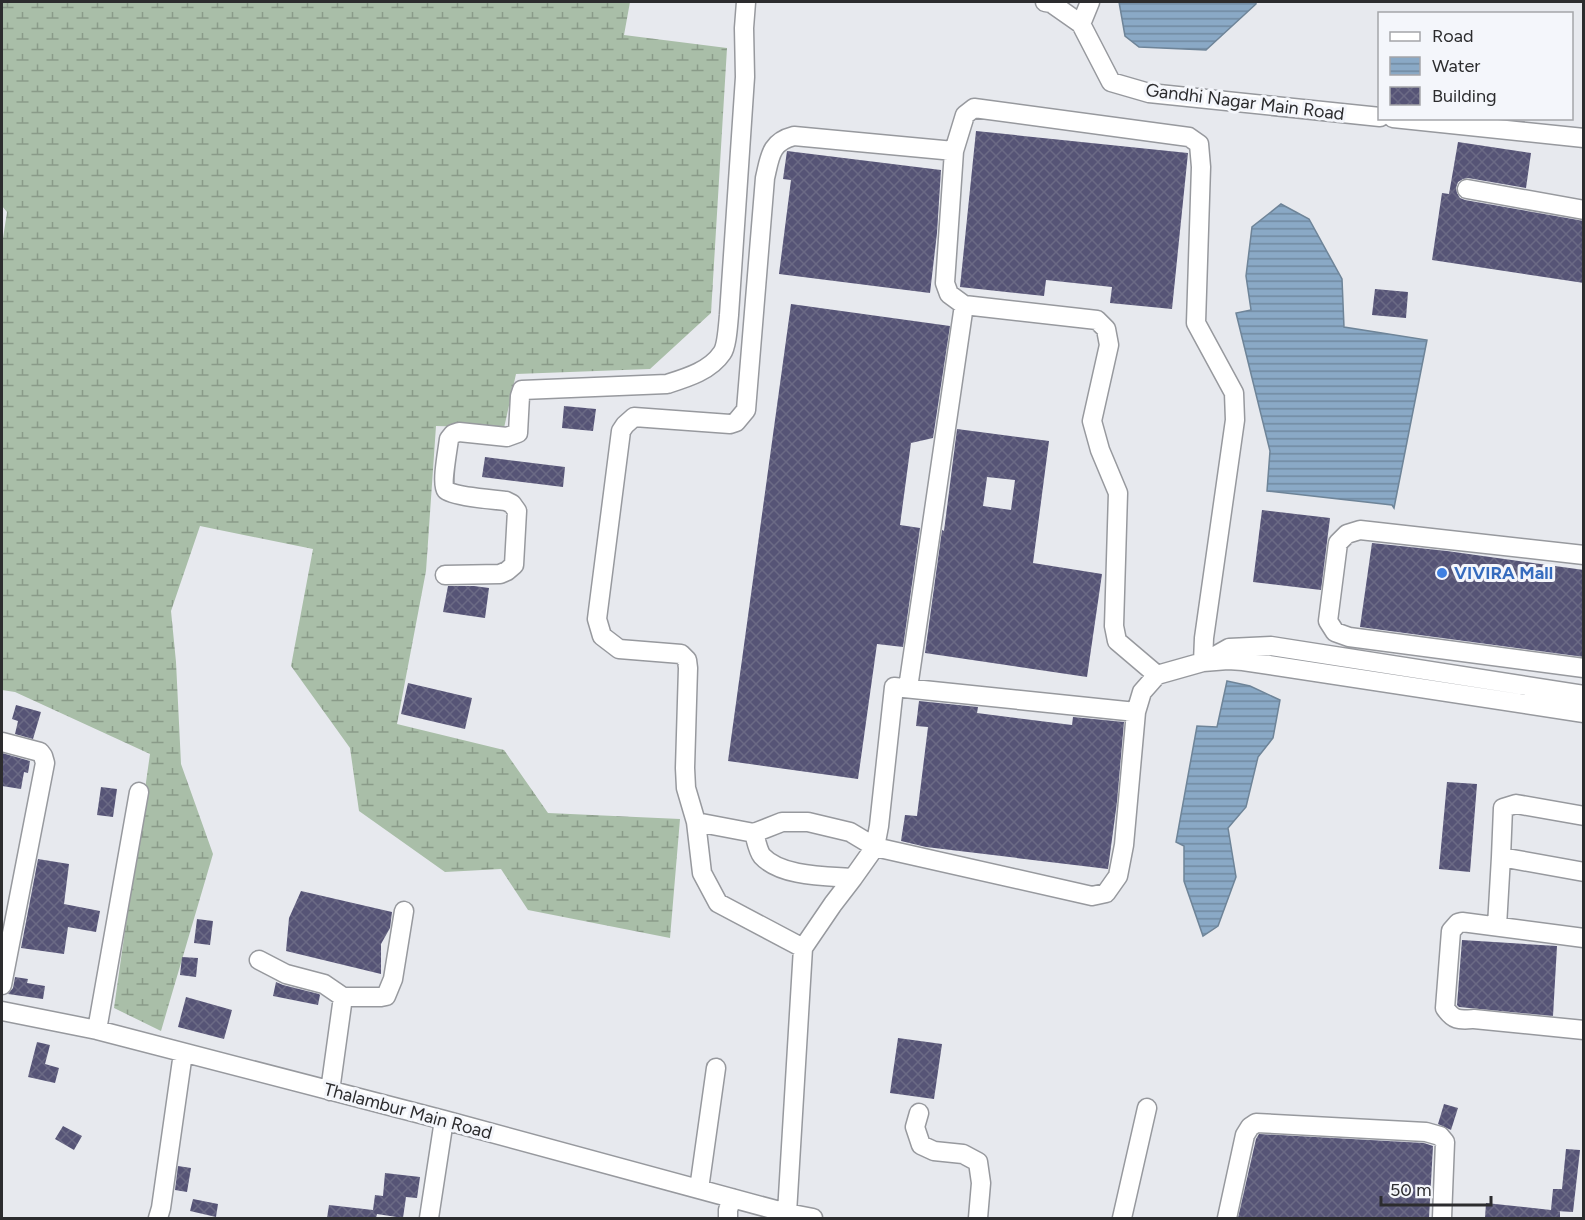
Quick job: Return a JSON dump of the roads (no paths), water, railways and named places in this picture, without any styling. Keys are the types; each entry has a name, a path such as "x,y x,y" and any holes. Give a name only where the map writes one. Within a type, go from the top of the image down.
{"street":[{"path":"445,575 500,574 514,565 517,511 512,504 506,501 458,495 447,492 445,488 448,439 453,434 459,432 507,437 518,433 522,390 667,384 685,379 709,366 723,352 729,315 745,77 746,2"},
{"name":"Gandhi Nagar Main Road","path":"1045,2 1051,3 1081,24 1112,82 1149,93 1378,117"},
{"path":"1081,24 1090,2"},
{"path":"1157,675 1117,641 1114,626 1118,493 1100,450 1092,421 1109,345 1106,329 1097,320 964,305 949,294 945,283 954,151 965,115 974,108 1189,137 1199,144 1201,167 1196,323 1234,393 1235,420 1204,638 1203,662"},
{"path":"1412,120 1584,138"},
{"path":"803,948 718,903 702,873 696,822 686,788 684,768 687,660 681,654 619,649 603,636 597,620 621,431 624,425 634,417 730,424 736,422 746,410 765,178 769,159 783,139 794,136 954,151"},
{"path":"1467,189 1584,210"},
{"path":"908,688 964,305"},
{"path":"1584,555 1359,530 1347,534 1338,543 1328,621 1335,632 1349,637 1584,668"},
{"path":"1203,662 1228,648 1271,646 1584,695"},
{"path":"696,822 754,833 782,822 808,822 850,832 875,847 1092,896 1106,893 1118,876 1124,844 1136,712 1142,692 1157,675 1203,662 1243,661 1584,712"},
{"path":"787,1213 803,948 875,847 894,687 1136,712"},
{"path":"2,742 40,752 45,763 2,985"},
{"path":"97,1030 139,792"},
{"path":"1497,926 1503,808 1516,804 1584,816"},
{"path":"754,833 761,855 782,869 809,875 853,878"},
{"path":"1501,857 1584,872"},
{"path":"259,960 286,974 324,984 343,997 386,996 393,979 404,911"},
{"path":"1584,938 1458,923 1451,931 1445,1008 1450,1016 1459,1020 1473,1019 1584,1030"},
{"path":"330,1091 343,997"},
{"name":"Thalambur Main Road","path":"2,1011 97,1030 444,1120 732,1198 763,1213 787,1213 813,1218"},
{"path":"158,1218 171,1145 183,1053"},
{"path":"699,1189 716,1068"},
{"path":"1122,1218 1147,1108"},
{"path":"919,1113 915,1127 921,1145 934,1151 963,1154 978,1162 981,1183 978,1218"},
{"path":"429,1218 444,1120"},
{"path":"1227,1218 1245,1135 1256,1122 1426,1132 1440,1136 1445,1142 1442,1218"},
{"path":"728,1218 732,1198"}],"water":[{"path":"1119,2 1256,2 1256,4 1206,50 1139,47 1125,36"},
{"path":"1281,204 1309,219 1342,279 1344,327 1427,340 1394,508 1392,505 1267,491 1270,451 1236,313 1251,310 1246,276 1252,227"},
{"path":"1227,681 1250,686 1280,700 1273,738 1258,757 1246,807 1228,828 1236,877 1218,926 1203,936 1184,881 1184,846 1176,842 1197,726 1217,727"}],"place":[{"name":"VIVIRA Mall","path":"1442,573"}]}
